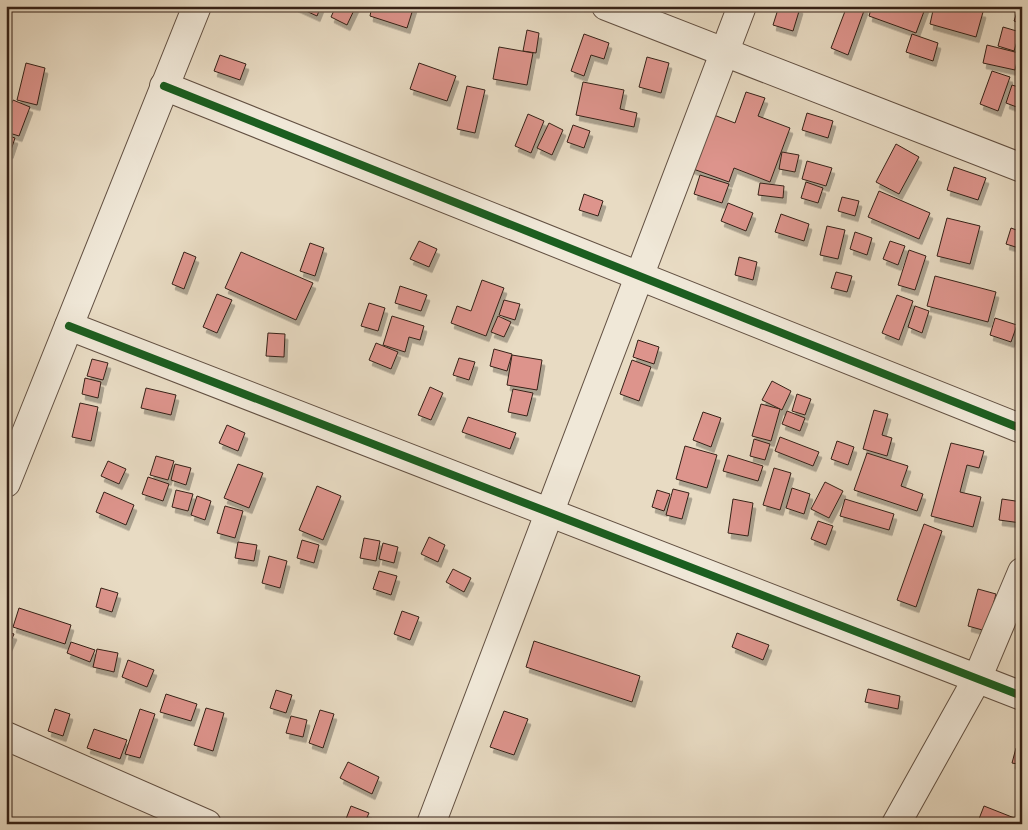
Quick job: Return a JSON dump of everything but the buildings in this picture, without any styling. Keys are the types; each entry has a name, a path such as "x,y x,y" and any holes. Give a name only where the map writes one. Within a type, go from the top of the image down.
{"street":[{"path":"6,484 197,6"},
{"path":"606,6 1022,168"},
{"path":"430,824 742,6"},
{"path":"164,86 1022,428"},
{"path":"68,326 1022,696"},
{"path":"896,824 978,679 1022,572"},
{"path":"6,736 207,824"}],"cycle path":[{"path":"164,86 1022,429"},
{"path":"69,326 1022,696"}]}
